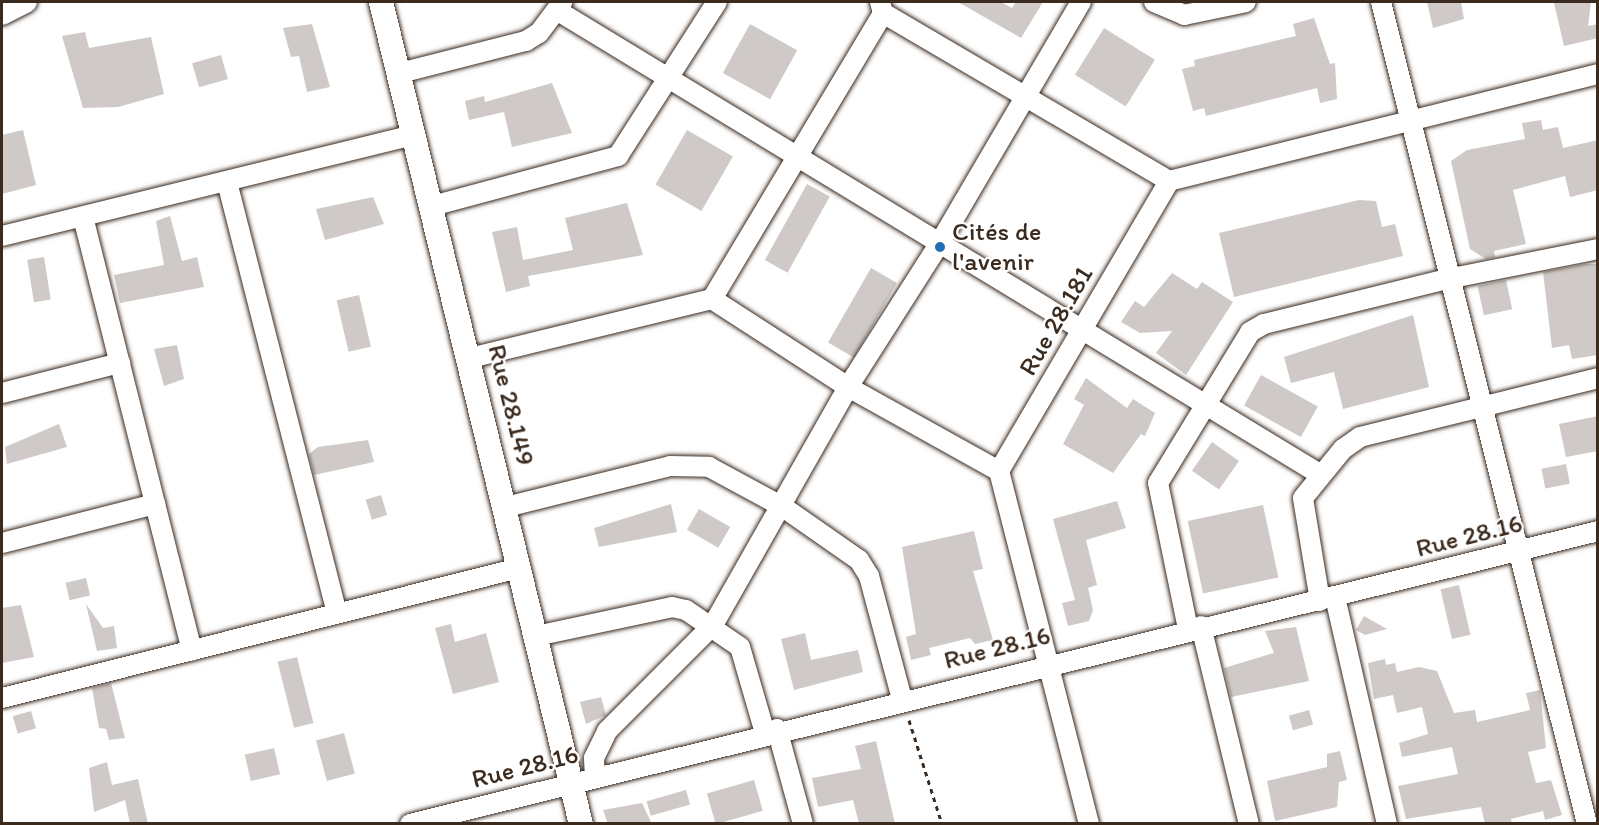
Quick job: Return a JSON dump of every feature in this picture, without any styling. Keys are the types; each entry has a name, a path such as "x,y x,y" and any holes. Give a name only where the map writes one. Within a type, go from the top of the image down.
{"street":[{"path":"2,15 27,2"},
{"name":"Rue 28.149","path":"381,2 470,358 581,824"},
{"path":"432,206 618,156 673,77 717,2"},
{"path":"595,778 594,758 607,731 713,625 783,507 848,387 939,244 1081,2"},
{"path":"1154,2 1184,15 1246,2"},
{"path":"1381,2 1515,552 1587,824"},
{"path":"399,73 526,41 560,6 794,155 1082,329 1203,407 1318,473"},
{"path":"712,299 881,7 1024,96 1169,181 1598,74"},
{"path":"2,236 414,135"},
{"name":"Rue 28.181","path":"999,471 1169,181"},
{"path":"227,182 337,613"},
{"path":"83,217 192,650"},
{"path":"1249,824 1157,496 1161,474 1257,326 1447,279 1598,249"},
{"path":"470,358 712,299 848,387 999,471 1088,823"},
{"path":"2,393 120,363"},
{"path":"1387,824 1327,599 1302,516 1303,498 1318,473 1360,437 1598,378"},
{"path":"506,507 691,463 710,467 783,507 859,560 869,576 902,699"},
{"path":"2,543 155,504"},
{"name":"Rue 28.16","path":"410,824 771,731 1195,628 1327,599 1598,531"},
{"path":"2,698 519,568"},
{"path":"536,636 672,607 713,625 740,647 749,664 803,824"}],"path":[{"path":"902,699 942,824"}],"building":[{"path":"958,2 1001,2 1012,8 1016,2 1043,2 1021,38"},
{"path":"1427,2 1461,2 1464,19 1433,28"},
{"path":"1591,2 1588,26 1598,24 1598,38 1564,46 1554,3"},
{"path":"1314,18 1330,64 1335,63 1337,99 1320,103 1317,88 1206,116 1204,108 1193,111 1182,69 1195,66 1194,60 1296,36 1293,24"},
{"path":"312,24 330,87 307,92 299,56 291,57 283,28"},
{"path":"750,24 797,50 770,99 723,73"},
{"path":"1104,28 1155,60 1126,106 1075,75"},
{"path":"85,32 89,48 151,37 164,94 118,107 83,108 62,36"},
{"path":"221,55 228,79 199,87 192,63"},
{"path":"552,83 572,133 512,147 504,112 469,120 465,101 484,96 485,102"},
{"path":"1541,120 1543,130 1558,127 1563,148 1598,140 1598,190 1570,197 1565,176 1513,190 1526,244 1494,251 1495,257 1486,259 1470,249 1451,161 1467,150 1525,139 1522,123"},
{"path":"23,130 36,185 2,194 2,135"},
{"path":"687,130 733,156 701,211 656,185"},
{"path":"807,184 830,197 788,273 765,260"},
{"path":"373,197 384,224 325,240 316,209"},
{"path":"1359,200 1376,201 1382,227 1395,224 1403,256 1234,297 1219,233"},
{"path":"627,203 643,255 528,276 530,286 506,292 492,232 517,227 523,260 573,250 565,218"},
{"path":"170,216 182,261 197,257 204,287 120,303 114,275 164,265 156,221"},
{"path":"44,257 51,299 34,302 27,260"},
{"path":"1585,264 1598,264 1598,355 1572,359 1569,345 1552,348 1543,272"},
{"path":"871,268 897,283 854,357 828,342"},
{"path":"1172,273 1197,289 1202,282 1233,302 1186,375 1156,353 1172,331 1140,333 1121,322 1135,301 1144,307"},
{"path":"1506,280 1512,309 1484,315 1478,286"},
{"path":"359,295 371,347 349,352 337,300"},
{"path":"1413,315 1429,387 1343,409 1334,372 1291,383 1284,357"},
{"path":"177,345 184,379 164,386 154,349"},
{"path":"1261,375 1318,407 1301,437 1244,406"},
{"path":"1086,378 1127,408 1133,399 1155,413 1145,436 1141,434 1113,473 1063,444 1084,405 1074,399"},
{"path":"1598,416 1598,451 1566,457 1559,424"},
{"path":"59,424 67,447 7,464 5,447"},
{"path":"368,440 374,462 314,475 309,454 318,447"},
{"path":"1212,442 1239,461 1219,490 1192,471"},
{"path":"1566,464 1570,484 1545,488 1541,469"},
{"path":"381,495 387,515 372,520 366,500"},
{"path":"1117,501 1126,528 1086,540 1097,585 1088,588 1093,610 1089,621 1068,626 1062,603 1075,600 1053,519"},
{"path":"671,504 677,532 599,547 594,528"},
{"path":"1263,505 1278,577 1203,593 1188,521"},
{"path":"699,509 730,527 718,548 687,530"},
{"path":"974,531 983,569 973,571 993,640 975,644 970,638 929,648 931,655 911,660 906,637 916,634 902,547"},
{"path":"86,578 90,596 70,600 66,583"},
{"path":"1459,585 1470,635 1452,639 1440,589"},
{"path":"86,604 103,628 114,626 117,648 97,651"},
{"path":"21,605 34,657 2,663 2,608"},
{"path":"1364,616 1387,629 1365,635 1356,630"},
{"path":"451,624 455,642 486,633 499,682 453,694 435,628"},
{"path":"1296,627 1309,681 1231,697 1224,668 1274,653 1265,631"},
{"path":"805,633 811,660 858,650 863,672 794,690 781,639"},
{"path":"297,657 313,723 294,728 278,662"},
{"path":"1385,659 1386,665 1395,663 1397,672 1419,667 1437,671 1454,713 1475,710 1477,722 1530,710 1526,693 1540,690 1546,748 1528,752 1536,783 1551,780 1562,815 1545,820 1543,811 1511,819 1512,824 1485,824 1481,807 1406,819 1398,786 1458,774 1452,747 1402,757 1399,743 1428,734 1422,707 1397,713 1393,695 1374,699 1368,663"},
{"path":"111,683 125,738 109,740 106,729 99,728 92,688"},
{"path":"601,697 606,715 586,724 580,702"},
{"path":"1309,710 1313,724 1293,730 1289,716"},
{"path":"31,711 36,728 18,734 13,716"},
{"path":"344,733 355,774 327,781 316,741"},
{"path":"876,741 895,824 859,824 853,800 818,807 812,778 861,769 855,746"},
{"path":"274,748 280,774 251,781 245,755"},
{"path":"1340,751 1347,780 1339,782 1337,807 1275,821 1267,781 1327,767 1327,754"},
{"path":"107,762 112,785 138,779 148,824 130,824 125,800 94,812 89,768"},
{"path":"754,780 763,811 716,824 707,794"},
{"path":"686,790 690,804 651,816 647,801"},
{"path":"642,803 652,824 608,824 603,810"}],"place":[{"name":"Cités de l'avenir","path":"940,247"}]}
